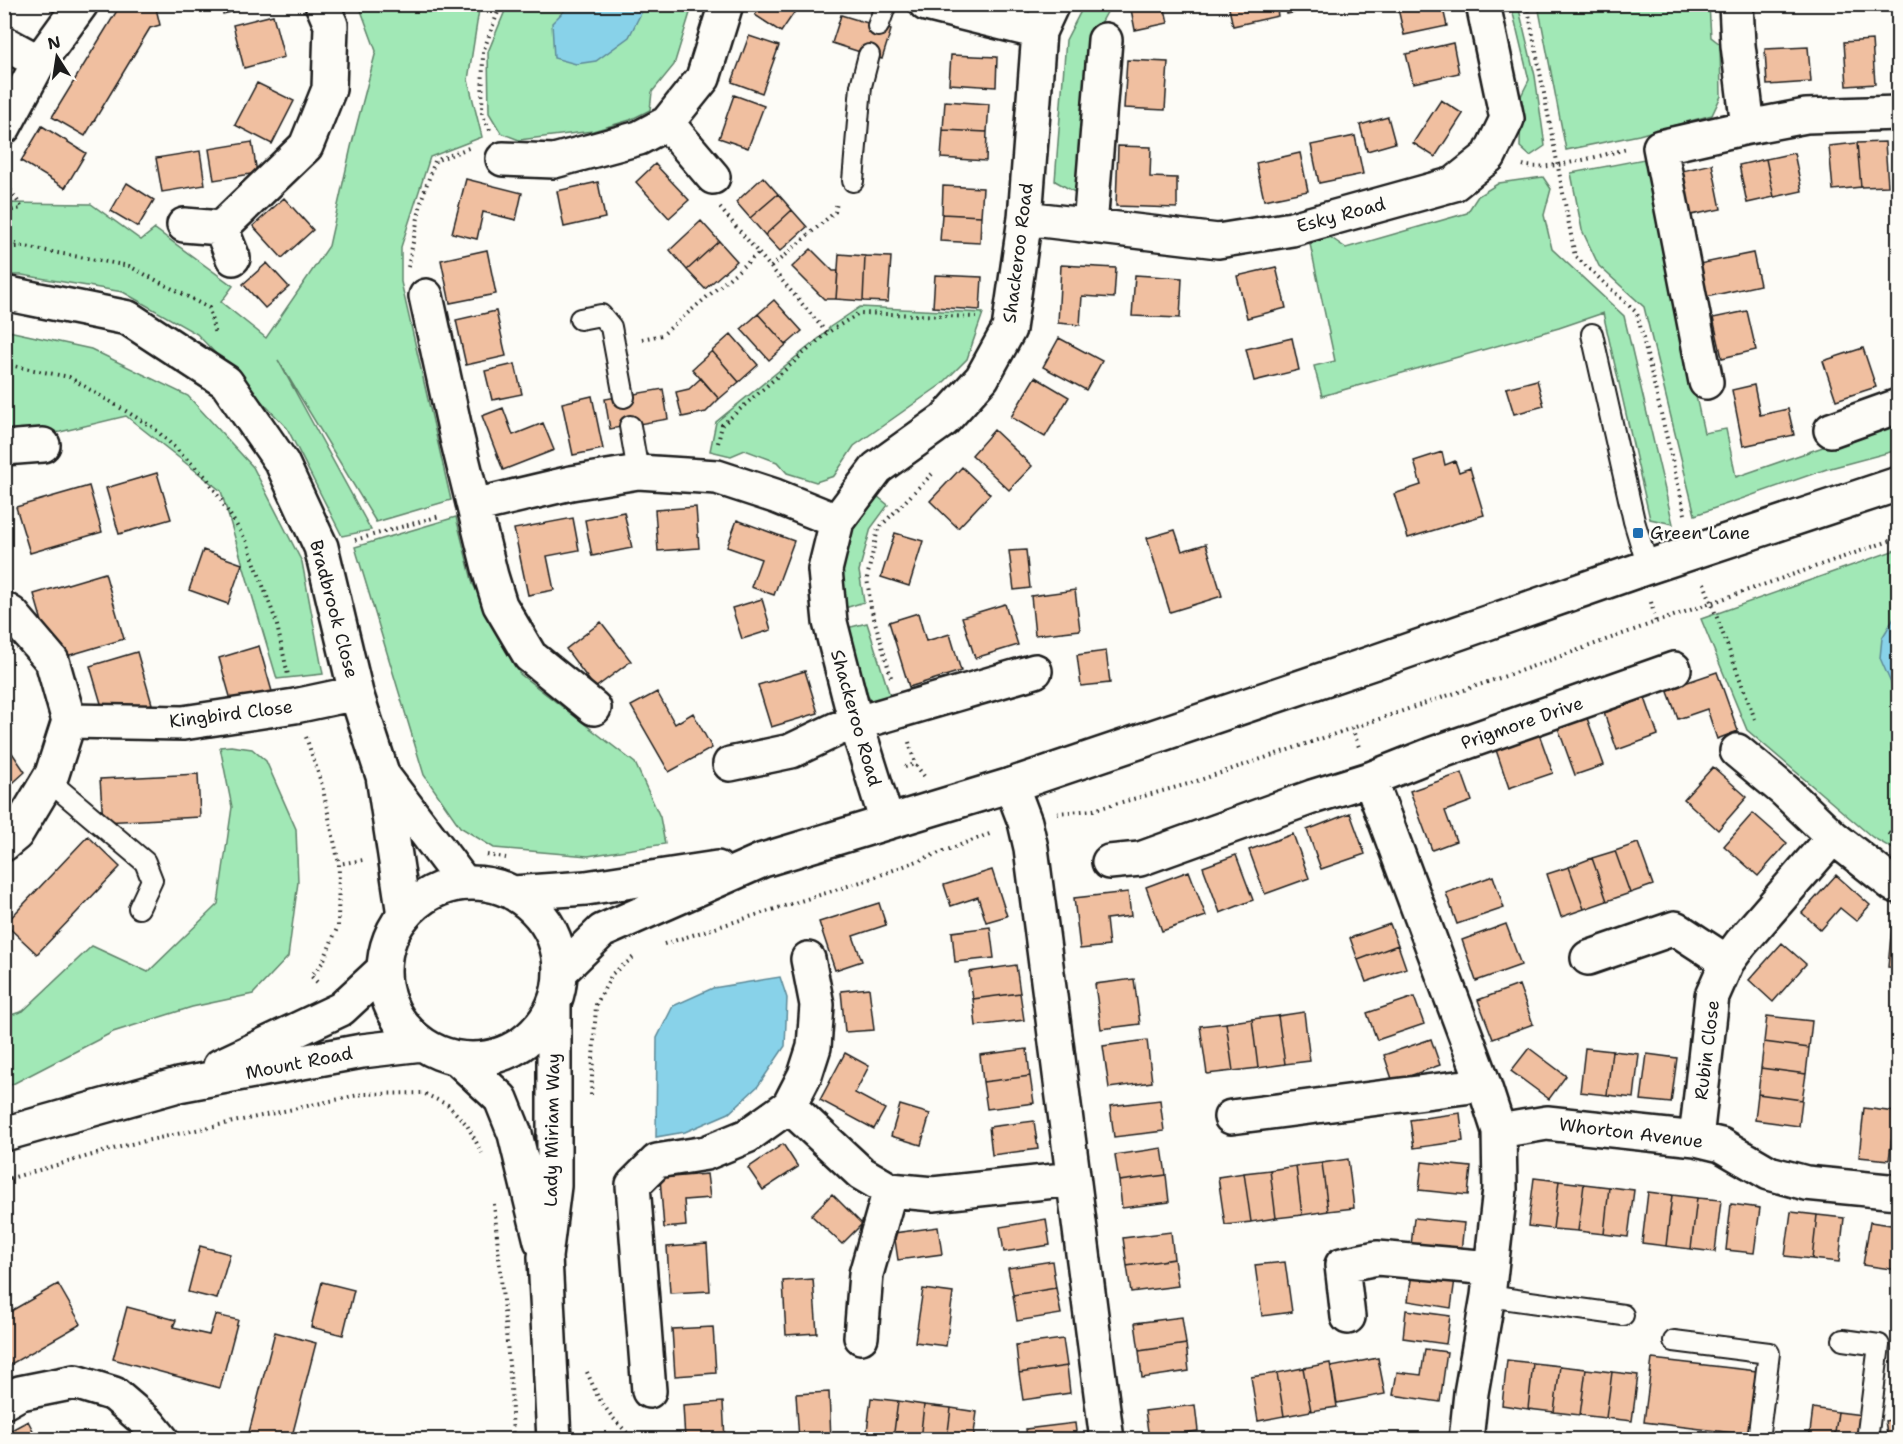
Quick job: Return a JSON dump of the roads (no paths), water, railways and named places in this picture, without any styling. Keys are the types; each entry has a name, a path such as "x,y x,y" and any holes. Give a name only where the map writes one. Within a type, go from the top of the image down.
{"street":[{"path":"4,127 39,62 81,4"},
{"path":"184,225 221,228 306,146 329,89 331,25 322,4"},
{"path":"497,145 554,161 639,138 667,123 703,78 726,4"},
{"path":"926,4 1046,18"},
{"name":"Esky Road","path":"1025,218 1218,241 1292,229 1454,184 1490,156 1507,119 1483,4"},
{"path":"1736,4 1738,45 1748,127"},
{"name":"Shackeroo Road","path":"887,822 856,723 830,622 825,570 837,521 878,468 944,420 982,378 1009,329 1025,218 1046,18"},
{"path":"1090,226 1106,40"},
{"path":"4,43 39,62"},
{"path":"1706,382 1660,147 1806,116 1899,112"},
{"path":"667,123 716,192"},
{"path":"221,228 233,258"},
{"path":"417,283 500,605 530,656 594,708"},
{"name":"Bradbrook Close","path":"4,293 128,318 226,382 282,463 321,547 356,693 383,776 404,915"},
{"path":"1831,430 1899,406"},
{"path":"4,448 43,445"},
{"path":"474,506 571,483 638,472 717,477 775,496 837,521"},
{"path":"557,987 554,940 538,913 513,893 489,884 464,883 441,888 421,899 404,915 389,940 383,970 392,1007 401,1024 422,1044 439,1053 457,1058 481,1059 505,1053 526,1041 543,1024 557,987 602,931 763,860 1011,785 1648,567 1899,484"},
{"path":"4,609 12,614 52,661 69,721 48,780 16,834 4,844"},
{"name":"Prigmore Drive","path":"1109,862 1140,859 1674,669"},
{"path":"730,764 791,752 837,729 1035,671"},
{"name":"Kingbird Close","path":"69,721 183,723 295,706 356,693"},
{"path":"1737,751 1785,791 1833,837 1894,885 1899,886"},
{"name":"Bradbrook Close","path":"383,776 464,883"},
{"path":"1370,779 1483,1082 1499,1131 1500,1189 1490,1282 1471,1393 1466,1440"},
{"path":"1011,785 1031,848 1107,1440"},
{"name":"Rubin Close","path":"1696,1139 1712,996 1727,962 1833,837"},
{"path":"513,893 586,888 763,860"},
{"path":"1588,958 1675,928 1727,962"},
{"path":"649,1391 633,1185 657,1161 706,1153 747,1136 789,1106 814,1047 817,1005 808,959"},
{"name":"Mount Road","path":"178,1085 341,1009 383,970"},
{"name":"Lady Miriam Way","path":"554,1440 545,1257 554,1186 557,987"},
{"name":"Mount Road","path":"4,1134 178,1085 362,1051 422,1044"},
{"name":"Lady Miriam Way","path":"457,1058 501,1099 515,1134 526,1187 545,1257"},
{"path":"1231,1117 1464,1087 1483,1082"},
{"path":"789,1106 861,1173 890,1190 933,1194 1073,1179"},
{"name":"Whorton Avenue","path":"1499,1131 1547,1123 1696,1139 1721,1144 1769,1173 1806,1183 1899,1192"},
{"path":"861,1337 866,1274 890,1190"},
{"path":"1348,1317 1342,1265 1377,1258 1490,1282"},
{"path":"4,1402 20,1393 75,1382 114,1394 149,1424 162,1440"}],"lane":[{"path":"878,27 886,4"},
{"path":"853,181 861,86 869,55"},
{"path":"580,319 602,315 611,327 624,397"},
{"path":"1592,334 1634,521 1648,567"},
{"path":"630,426 638,472"},
{"path":"48,780 145,862 152,880 138,908"},
{"path":"1490,1282 1623,1315"},
{"path":"1843,1340 1879,1345 1867,1440"},
{"path":"1674,1341 1769,1353 1758,1440"}],"water":[{"path":"570,5 645,5 629,37 596,61 576,64 554,58 552,23"},
{"path":"1898,614 1898,699 1880,658 1882,638"},
{"path":"780,977 787,998 785,1046 758,1086 729,1113 685,1132 656,1137 657,1038 673,1006 713,988"}],"place":[{"name":"Green Lane","path":"1638,533"}]}
